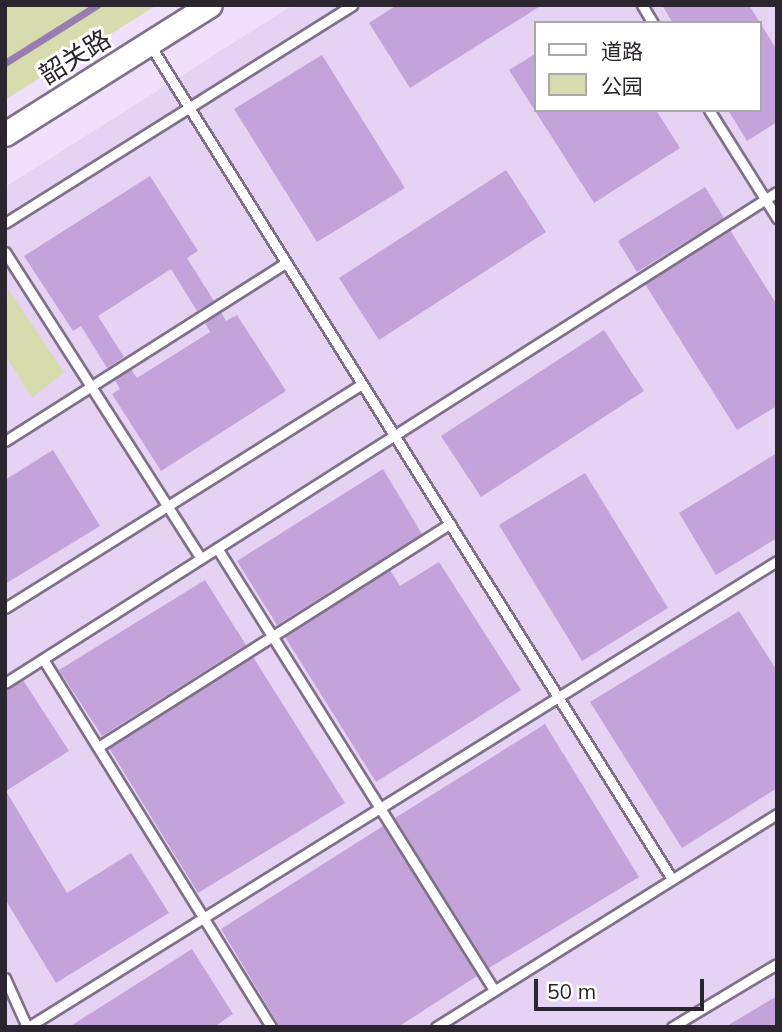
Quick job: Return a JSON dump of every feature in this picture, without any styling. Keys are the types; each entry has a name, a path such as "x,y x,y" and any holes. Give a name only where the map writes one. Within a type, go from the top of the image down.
{"street":[{"name":"韶关路","path":"5,134 211,5"}],"lane":[{"path":"5,223 352,5"},
{"path":"642,5 652,21"},
{"path":"149,44 672,879"},
{"path":"710,112 777,218"},
{"path":"5,683 777,192"},
{"path":"5,252 201,558"},
{"path":"5,441 286,263"},
{"path":"5,608 362,384"},
{"path":"98,747 450,524"},
{"path":"217,548 494,990"},
{"path":"5,978 28,1027 777,561"},
{"path":"43,659 271,1027"},
{"path":"436,1027 777,814"},
{"path":"672,1027 777,964"}],"shaded area":[{"path":"293,5 777,5 777,1027 5,1027 5,187"}],"green space":[{"path":"5,5 157,5 5,100"},
{"path":"8,289 64,372 32,398 5,355"}],"building":[{"path":"397,5 542,5 410,88 369,23"},
{"path":"662,5 749,5 759,21 672,21"},
{"path":"761,24 777,50 777,122 747,141 729,112 761,112"},
{"path":"322,55 405,188 317,242 234,109"},
{"path":"534,55 534,109 509,70"},
{"path":"536,112 657,112 680,148 594,203"},
{"path":"506,170 546,232 379,340 339,278"},
{"path":"150,176 198,251 187,258 214,301 197,311 171,269 98,316 124,357 107,368 81,326 73,331 24,256"},
{"path":"705,187 724,218 637,272 618,241"},
{"path":"730,230 777,305 777,406 737,430 645,284"},
{"path":"221,312 226,321 237,315 286,391 161,471 112,394 120,389 115,380 131,369 137,378 210,332 205,323"},
{"path":"604,330 644,391 481,497 441,436"},
{"path":"53,450 100,526 5,584 5,480"},
{"path":"777,453 777,538 716,575 679,513"},
{"path":"383,469 422,534 277,625 237,561"},
{"path":"585,473 668,608 582,661 499,525"},
{"path":"439,562 521,690 376,782 285,637 390,570 400,586"},
{"path":"205,580 246,645 102,736 59,670"},
{"path":"739,611 777,671 777,788 682,848 590,702"},
{"path":"253,657 345,803 198,893 109,748"},
{"path":"23,680 69,751 6,791 67,893 131,853 169,913 56,983 5,899 5,690"},
{"path":"545,724 639,877 489,968 395,818"},
{"path":"383,826 477,976 398,1027 280,1027 221,929"},
{"path":"192,949 233,1014 214,1027 69,1027"},
{"path":"777,996 777,1027 725,1027"}],"waterway":[{"path":"5,63 97,5"}]}
